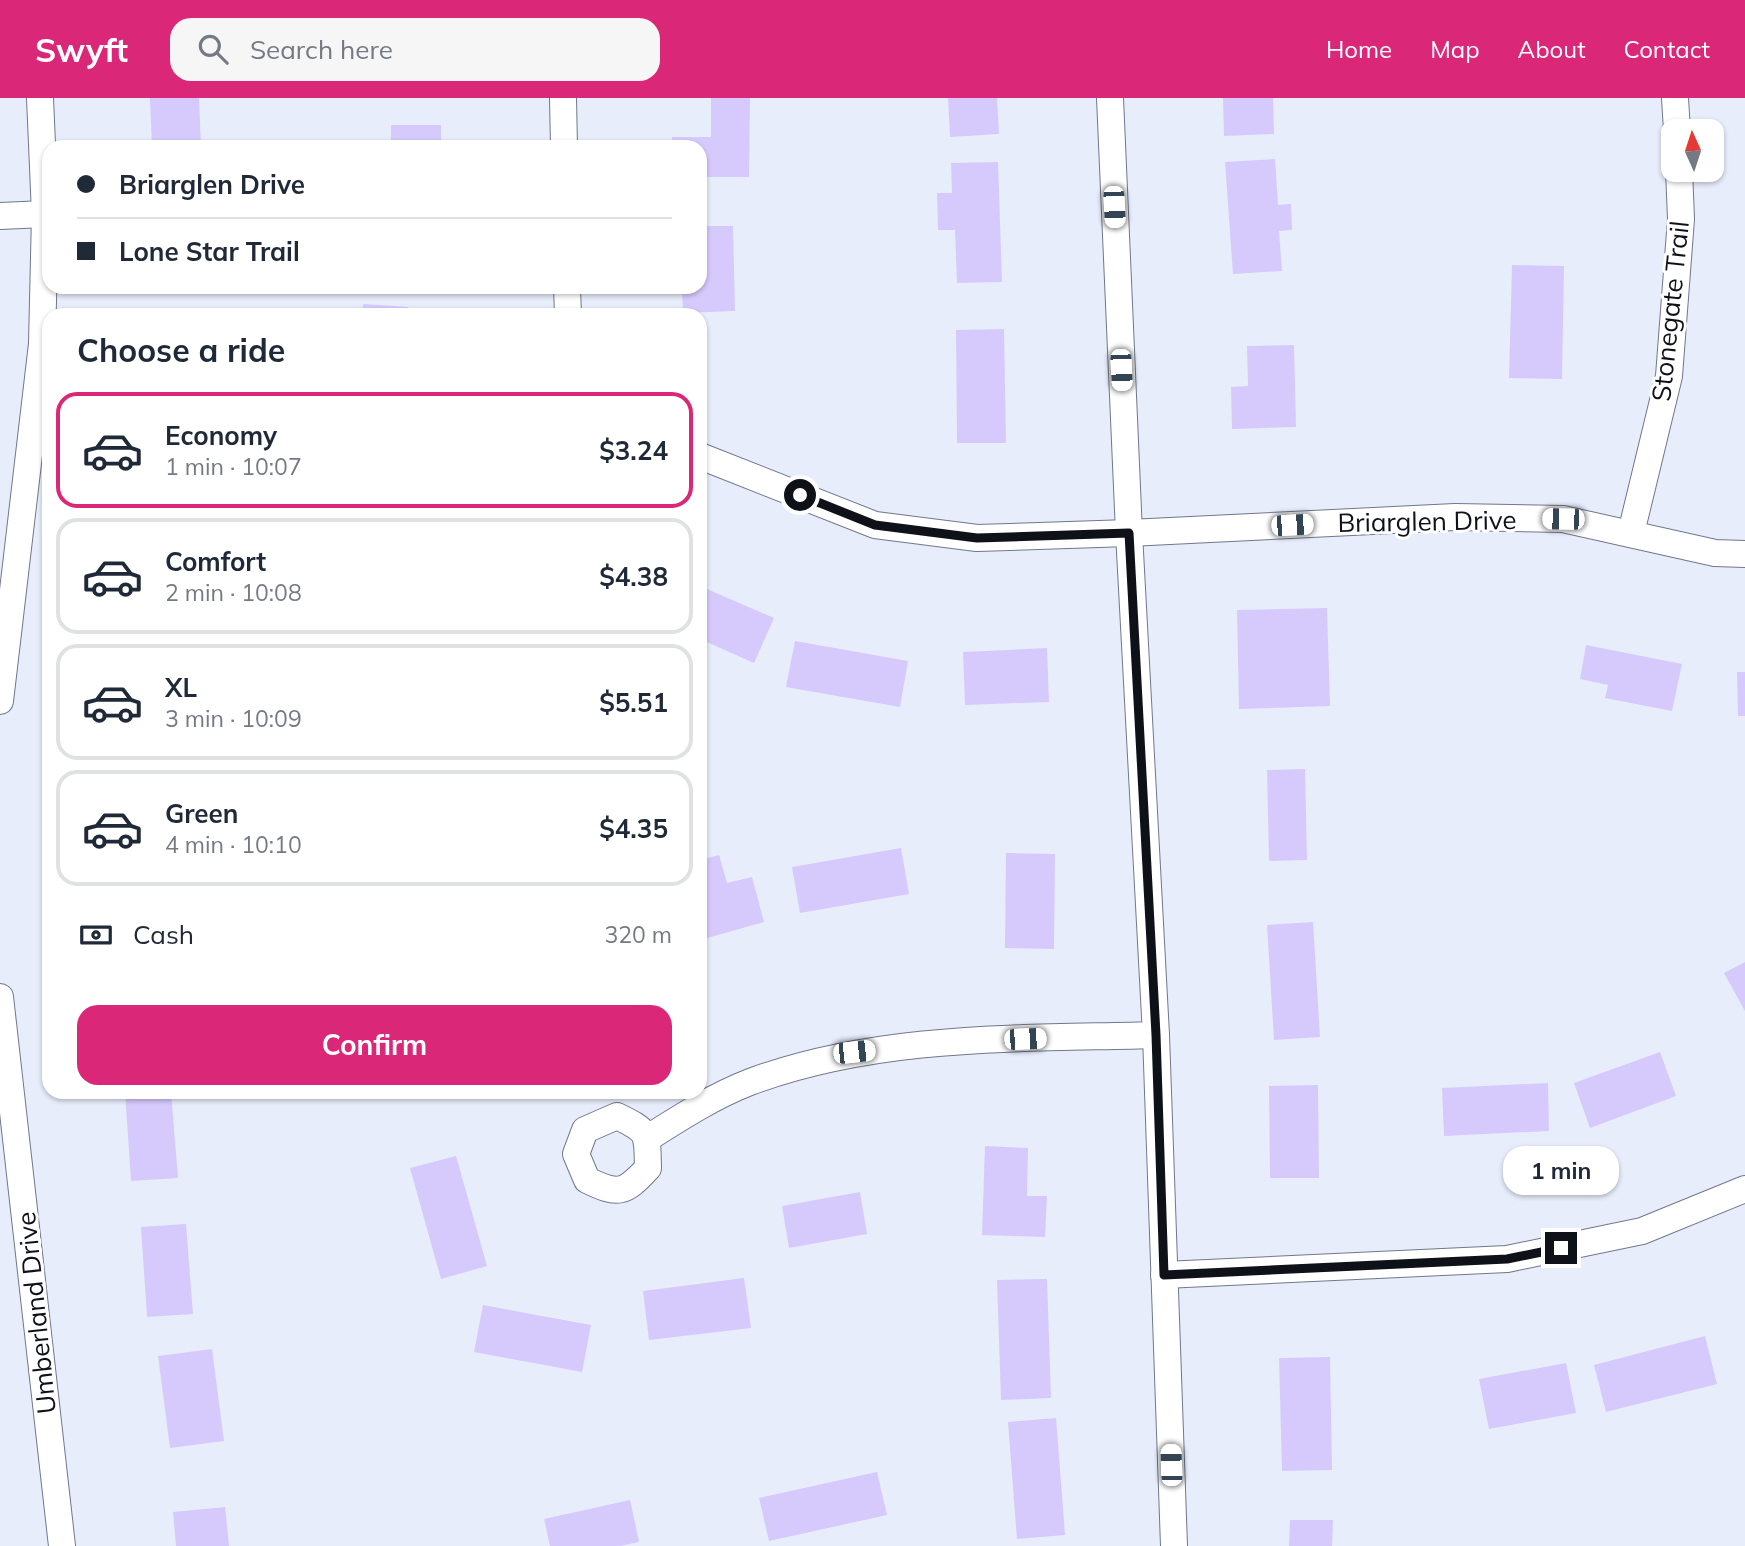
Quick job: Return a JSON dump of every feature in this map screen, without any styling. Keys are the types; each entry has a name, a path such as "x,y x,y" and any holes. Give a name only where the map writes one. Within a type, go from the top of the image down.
{"street":[{"path":"40,98 42,144"},
{"path":"563,98 564,140"},
{"path":"1110,98 1129,533 1156,1035 1174,1546"},
{"path":"1675,98 1676,119"},
{"name":"Stonegate Trail","path":"1631,533 1669,376 1681,219 1679,182"},
{"path":"0,216 42,214"},
{"path":"0,701 42,344"},
{"name":"Briarglen Drive","path":"707,459 875,525 977,538 1455,517 1563,519 1715,552 1745,554"},
{"name":"Umberland Drive","path":"0,997 62,1546"},
{"path":"648,1138 705,1102 751,1082 854,1052 972,1040 1156,1035"},
{"path":"1164,1275 1507,1259 1642,1231 1745,1189"}],"building":[{"path":"150,98 199,98 201,140 152,140"},
{"path":"711,98 750,98 749,177 707,177 707,140 672,140 672,137 711,137"},
{"path":"948,98 997,98 999,134 950,137"},
{"path":"1223,98 1273,98 1274,134 1224,136"},
{"path":"391,125 441,125 441,140 391,140"},
{"path":"1275,159 1278,205 1291,204 1292,230 1279,231 1282,271 1233,274 1225,162"},
{"path":"998,162 1002,282 957,283 955,230 938,230 937,193 952,193 951,163"},
{"path":"707,226 733,226 735,311 707,312 707,308 683,308 682,294 707,294"},
{"path":"1512,265 1564,266 1562,379 1509,378"},
{"path":"363,304 408,307 408,308 363,308"},
{"path":"1004,329 1006,443 957,443 956,330"},
{"path":"1294,345 1296,427 1232,429 1231,387 1248,386 1247,346"},
{"path":"707,589 774,618 754,663 707,642"},
{"path":"1327,608 1330,706 1239,709 1237,610"},
{"path":"795,641 908,661 900,707 786,687"},
{"path":"1586,645 1682,664 1672,711 1605,698 1608,685 1580,679"},
{"path":"1047,648 1049,702 965,705 963,652"},
{"path":"1737,672 1745,672 1745,716 1738,716"},
{"path":"1305,769 1307,860 1269,861 1267,770"},
{"path":"901,848 909,894 800,913 792,867"},
{"path":"1006,853 1055,854 1054,949 1005,948"},
{"path":"719,855 727,883 752,877 764,922 707,938 707,858"},
{"path":"1313,922 1320,1037 1274,1040 1267,925"},
{"path":"1745,962 1745,1011 1724,973"},
{"path":"1660,1052 1676,1096 1590,1128 1574,1083"},
{"path":"1548,1083 1549,1131 1444,1136 1442,1088"},
{"path":"1318,1085 1319,1178 1270,1178 1269,1086"},
{"path":"125,1099 172,1099 178,1178 131,1181"},
{"path":"985,1146 1028,1148 1027,1196 1047,1196 1045,1237 982,1235"},
{"path":"456,1156 487,1266 441,1279 410,1168"},
{"path":"860,1192 867,1234 789,1248 782,1206"},
{"path":"186,1224 193,1314 147,1317 141,1227"},
{"path":"744,1278 751,1328 649,1340 643,1291"},
{"path":"1047,1279 1051,1398 1001,1400 997,1280"},
{"path":"483,1305 591,1325 582,1372 474,1352"},
{"path":"1705,1336 1717,1384 1606,1412 1594,1365"},
{"path":"212,1349 224,1441 170,1448 158,1356"},
{"path":"1330,1357 1332,1470 1282,1471 1279,1358"},
{"path":"1566,1363 1576,1413 1489,1429 1479,1379"},
{"path":"1056,1418 1065,1535 1017,1539 1008,1422"},
{"path":"877,1472 887,1515 769,1541 759,1498"},
{"path":"630,1500 639,1542 620,1546 550,1546 544,1519"},
{"path":"225,1507 229,1546 176,1546 173,1512"},
{"path":"1290,1520 1333,1520 1332,1546 1289,1546"}],"route":[{"path":"800,495 875,525 977,538 1129,533 1156,1035 1164,1275 1360,1268 1507,1259 1561,1248"}]}
